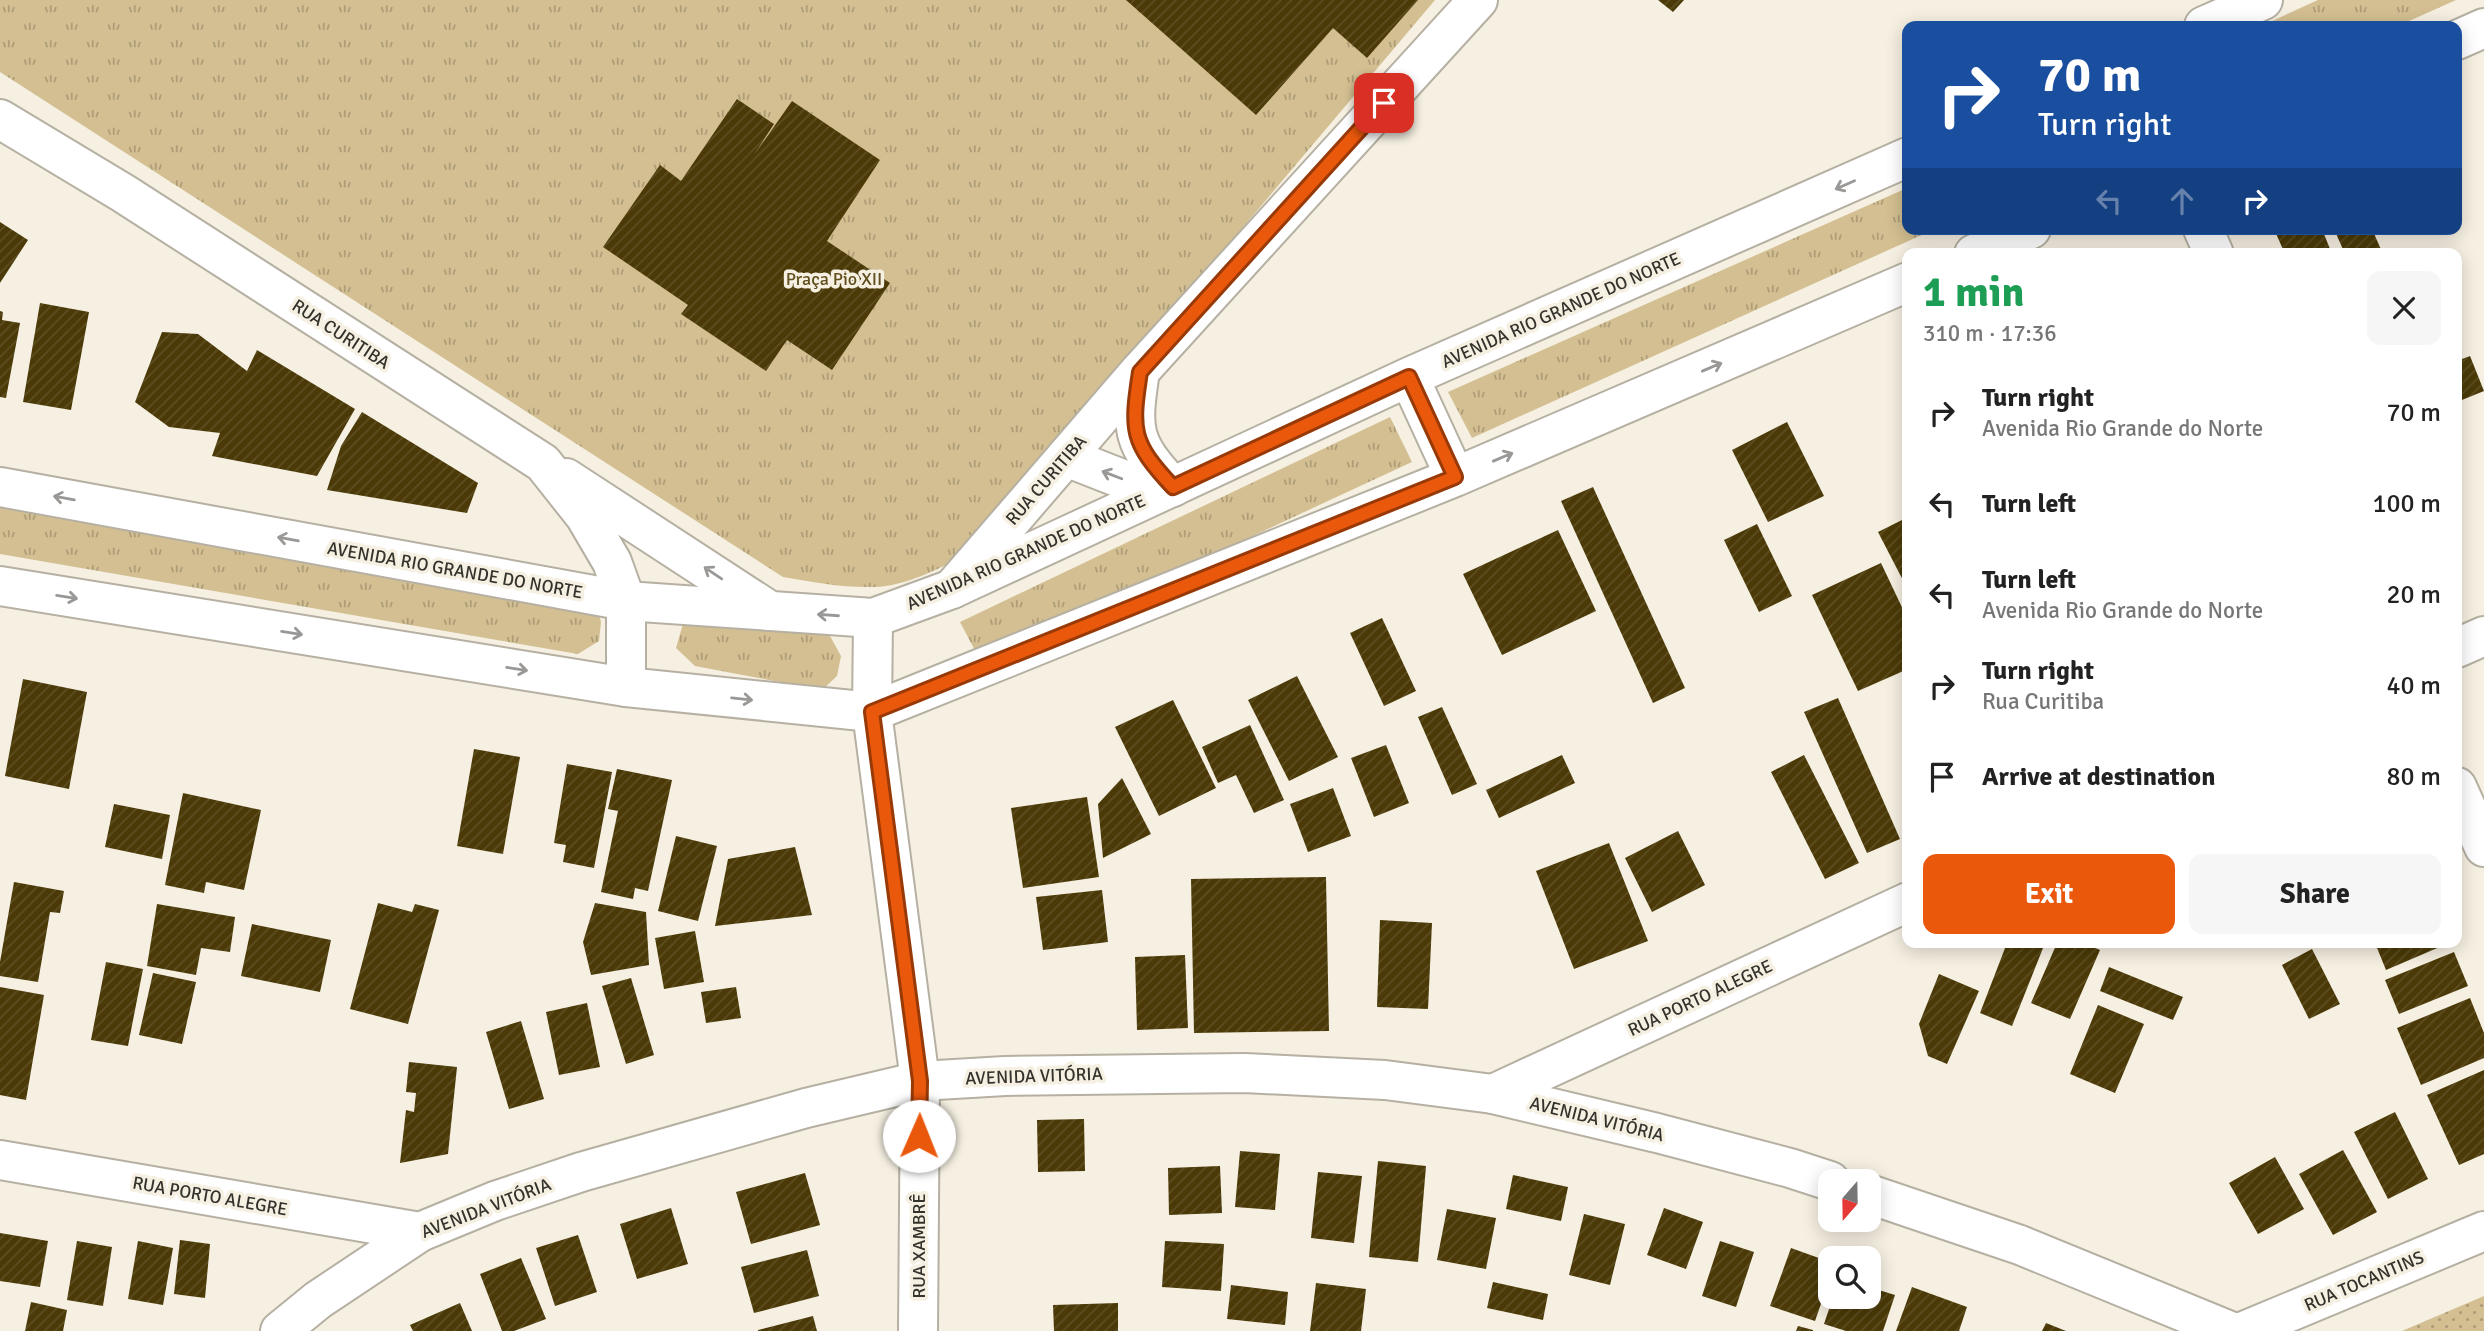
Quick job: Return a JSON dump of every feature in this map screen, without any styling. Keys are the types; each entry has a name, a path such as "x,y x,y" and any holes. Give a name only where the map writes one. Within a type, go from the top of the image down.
{"street":[{"name":"RUA CURITIBA","path":"952,589 1140,372 1478,0"},
{"path":"2215,21 2263,0"},
{"path":"2462,38 2484,28"},
{"name":"RUA CURITIBA","path":"0,119 123,193 543,463 585,516 612,562 626,601 626,687"},
{"name":"AVENIDA RIO GRANDE DO NORTE","path":"0,487 626,601 873,618 952,589 1409,377 1902,161"},
{"path":"1988,248 2017,235"},
{"path":"0,586 626,687 872,712 1455,477 1902,285"},
{"path":"1140,372 1135,406 1135,433 1166,490"},
{"path":"1409,377 1455,477"},
{"path":"1066,457 1166,490"},
{"path":"543,463 770,611"},
{"name":"RUA XAMBRÊ","path":"873,618 872,712 920,1081 918,1331"},
{"path":"2462,646 2484,636"},
{"path":"2462,799 2484,847"},
{"name":"RUA PORTO ALEGRE","path":"1493,1094 1902,905"},
{"name":"AVENIDA VITÓRIA","path":"280,1331 318,1300 420,1232 495,1201 581,1172 806,1108 920,1081 1105,1073 1244,1073 1385,1080 1493,1094 1670,1136 1818,1177"},
{"name":"RUA PORTO ALEGRE","path":"0,1160 420,1232"},
{"path":"1881,1198 2020,1245 2230,1331"},
{"name":"RUA TOCANTINS","path":"2244,1331 2484,1231"}],"green space":[{"name":"Praça Pio XII","path":"0,0 1435,0 966,555 910,580 886,586 862,587 783,577 0,72"},
{"path":"2318,0 2456,0 2409,21 2272,21"},
{"path":"1902,190 1902,235 1922,235 1472,438 1448,392"},
{"path":"1390,417 1412,462 981,662 960,622"},
{"path":"0,501 596,604 601,622 599,641 578,654 0,554"},
{"path":"703,613 830,636 841,656 837,676 822,690 695,666 676,648 685,617"},
{"path":"2484,1296 2484,1331 2402,1331"}],"building":[{"path":"1126,0 1418,0 1367,58 1333,28 1256,115"},
{"path":"1658,0 1684,0 1673,12"},
{"path":"737,99 774,124 754,155 792,101 880,160 827,241 890,283 832,370 787,340 766,371 681,314 688,305 603,247 660,165 681,181"},
{"path":"0,222 28,240 0,283"},
{"path":"2277,235 2324,235 2330,248 2282,248"},
{"path":"2337,235 2375,235 2380,248 2342,248"},
{"path":"40,303 89,312 71,410 23,402"},
{"path":"0,311 3,312 2,320 20,323 6,398 0,397"},
{"path":"162,332 198,334 247,371 257,350 355,409 317,476 212,456 220,433 169,427 135,402"},
{"path":"2470,356 2484,391 2462,400 2462,359"},
{"path":"362,412 478,483 467,513 327,490 341,446"},
{"path":"1787,422 1824,496 1768,522 1732,450"},
{"path":"1593,487 1685,688 1653,703 1561,501"},
{"path":"1902,520 1902,578 1878,532"},
{"path":"1757,524 1792,596 1759,612 1724,540"},
{"path":"1558,530 1596,611 1502,655 1463,574"},
{"path":"1881,563 1902,607 1902,672 1858,691 1812,595"},
{"path":"1382,618 1416,691 1384,706 1350,633"},
{"path":"1297,676 1338,757 1289,781 1248,700"},
{"path":"23,679 87,692 69,789 5,776"},
{"path":"1838,698 1900,839 1867,853 1804,712"},
{"path":"1173,700 1216,788 1159,816 1115,727"},
{"path":"1442,707 1477,784 1452,795 1418,717"},
{"path":"1250,725 1284,800 1254,813 1236,775 1218,783 1202,747"},
{"path":"1386,745 1409,803 1374,817 1351,758"},
{"path":"474,749 520,757 503,854 457,846"},
{"path":"1562,755 1575,783 1499,818 1486,790"},
{"path":"1804,755 1859,863 1825,879 1771,772"},
{"path":"567,764 612,772 594,868 563,862 566,845 554,843"},
{"path":"617,769 672,780 648,891 635,888 633,899 601,892 618,811 608,809"},
{"path":"1122,778 1151,834 1103,858 1098,804"},
{"path":"1333,788 1351,836 1308,852 1290,804"},
{"path":"183,793 261,810 244,890 206,882 204,893 165,885"},
{"path":"1087,797 1099,877 1023,888 1011,808"},
{"path":"114,804 170,815 162,859 105,847"},
{"path":"1678,831 1705,885 1652,912 1625,858"},
{"path":"676,836 717,846 698,921 658,911"},
{"path":"1609,843 1648,941 1574,969 1536,871"},
{"path":"795,847 812,915 715,926 728,859"},
{"path":"1326,877 1329,1031 1194,1033 1191,879"},
{"path":"14,882 64,891 60,913 50,912 38,982 0,976"},
{"path":"1102,890 1108,942 1043,950 1036,897"},
{"path":"378,903 412,912 415,904 439,910 408,1024 350,1009"},
{"path":"595,903 646,912 649,965 591,975 583,942"},
{"path":"157,904 235,917 230,952 201,948 196,975 147,966"},
{"path":"1380,920 1432,923 1428,1009 1377,1007"},
{"path":"252,924 331,940 320,992 241,976"},
{"path":"695,931 704,982 664,989 655,938"},
{"path":"2005,948 2043,948 2012,1026 1980,1013"},
{"path":"2055,948 2100,950 2070,1019 2031,1003"},
{"path":"2377,948 2437,948 2386,970"},
{"path":"2312,949 2340,1004 2309,1019 2282,965"},
{"path":"2454,952 2468,986 2399,1014 2385,980"},
{"path":"1185,955 1188,1028 1137,1030 1135,957"},
{"path":"106,962 143,969 128,1046 91,1040"},
{"path":"2109,967 2183,997 2173,1020 2100,991"},
{"path":"153,973 196,982 182,1044 139,1035"},
{"path":"1939,974 1979,991 1947,1064 1928,1056 1919,1024"},
{"path":"631,978 654,1055 626,1064 602,986"},
{"path":"0,987 44,995 26,1100 0,1095"},
{"path":"736,987 741,1018 706,1023 701,992"},
{"path":"2470,998 2484,1033 2484,1058 2421,1085 2397,1028"},
{"path":"587,1003 600,1067 559,1075 546,1012"},
{"path":"2098,1005 2144,1024 2115,1093 2070,1074"},
{"path":"521,1021 544,1099 509,1109 486,1032"},
{"path":"409,1062 457,1067 448,1154 400,1163 406,1110 414,1112 416,1093 406,1092"},
{"path":"2484,1070 2484,1154 2459,1165 2427,1095"},
{"path":"2395,1112 2428,1179 2388,1199 2354,1132"},
{"path":"1084,1119 1085,1171 1038,1172 1037,1120"},
{"path":"2343,1150 2377,1212 2333,1235 2299,1174"},
{"path":"1240,1151 1280,1154 1275,1210 1235,1207"},
{"path":"2275,1157 2304,1209 2258,1234 2229,1183"},
{"path":"1378,1161 1426,1166 1418,1262 1369,1257"},
{"path":"1220,1166 1222,1213 1169,1215 1168,1168"},
{"path":"1318,1172 1362,1176 1354,1243 1311,1238"},
{"path":"805,1173 820,1225 751,1244 736,1192"},
{"path":"1513,1175 1568,1187 1561,1221 1506,1209"},
{"path":"671,1208 688,1264 637,1279 620,1224"},
{"path":"1664,1208 1703,1222 1686,1269 1647,1255"},
{"path":"1447,1209 1496,1218 1486,1269 1437,1260"},
{"path":"1584,1214 1625,1224 1610,1285 1569,1275"},
{"path":"0,1233 48,1241 40,1287 0,1281"},
{"path":"578,1235 597,1292 555,1306 536,1248"},
{"path":"180,1240 210,1244 205,1298 174,1294"},
{"path":"77,1241 112,1247 103,1306 67,1300"},
{"path":"138,1241 173,1248 163,1305 128,1299"},
{"path":"1165,1241 1224,1244 1221,1291 1162,1287"},
{"path":"1720,1241 1754,1252 1736,1307 1702,1296"},
{"path":"1791,1248 1818,1258 1819,1309 1815,1321 1770,1306"},
{"path":"807,1250 819,1296 754,1313 741,1267"},
{"path":"521,1258 546,1319 514,1331 502,1331 480,1274"},
{"path":"1493,1282 1548,1294 1543,1320 1487,1308"},
{"path":"1316,1283 1366,1289 1361,1331 1310,1331"},
{"path":"1231,1285 1288,1292 1285,1325 1227,1319"},
{"path":"1912,1287 1967,1307 1959,1331 1896,1331"},
{"path":"1881,1291 1895,1295 1883,1331 1846,1331 1824,1324 1829,1309 1881,1309"},
{"path":"31,1302 67,1310 63,1331 25,1331"},
{"path":"460,1303 472,1331 413,1331 410,1325"},
{"path":"1118,1303 1118,1331 1054,1331 1053,1305"},
{"path":"813,1316 817,1331 758,1331 758,1330"},
{"path":"2046,1323 2066,1331 2042,1331"},
{"path":"1798,1326 1813,1330 1813,1331 1796,1331"}],"route":[{"path":"919,1136 920,1081 872,712 1455,477 1409,377 1173,487 1148,460 1135,433 1135,406 1140,372 1384,103"}]}
